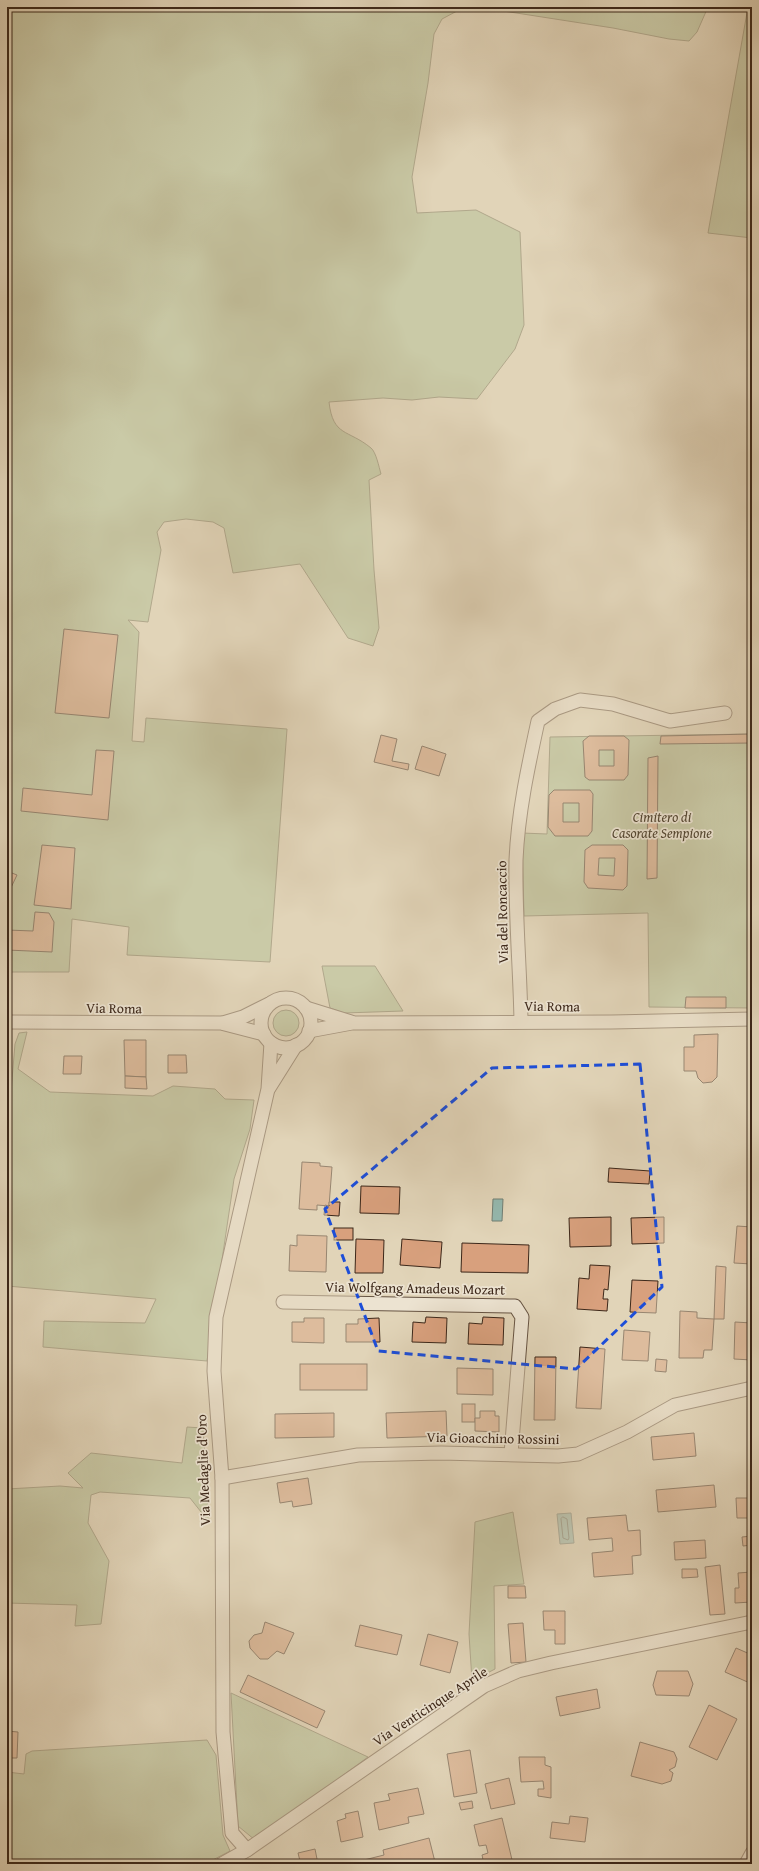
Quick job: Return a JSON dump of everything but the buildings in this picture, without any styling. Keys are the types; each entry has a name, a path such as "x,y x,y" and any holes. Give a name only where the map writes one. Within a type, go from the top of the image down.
{"street":[{"name":"Via del Roncaccio","path":"521,1021 516,900 517,851 523,802 523,789 538,721 555,709 580,700 612,704 670,721 725,713"},
{"name":"Via Roma","path":"7,1022 221,1023 243,1017 276,1000 284,998 293,999 300,1002 306,1008 352,1023"},
{"path":"268,1039 261,1019 269,1004"},
{"path":"296,1045 304,1040 309,1031 310,1024 306,1008"},
{"name":"Via Roma","path":"309,1031 352,1023 521,1021 612,1022 752,1019"},
{"name":"Via Roma","path":"221,1023 268,1039 279,1047 296,1045"},
{"name":"Via Medaglie d'Oro","path":"247,1850 232,1833 223,1732 222,1478 214,1371 216,1317 268,1089 268,1039"},
{"name":"Via Medaglie d'Oro","path":"268,1089 296,1045"},
{"name":"Via Wolfgang Amadeus Mozart","path":"283,1302 515,1306 522,1317 511,1454"},
{"name":"Via Gioacchino Rossini","path":"222,1478 358,1455 441,1453 558,1456 578,1454 627,1432 675,1405 752,1388"},
{"name":"Via Venticinque Aprile","path":"222,1864 247,1850 484,1686 518,1671 551,1663 752,1622"},
{"path":"746,1864 752,1853"}],"highlighted area":[{"path":"640,1064 662,1287 576,1369 378,1351 325,1209 492,1068"}],"green space":[{"path":"7,7 708,7 697,32 689,41 669,39 613,28 497,10 473,9 457,11 442,19 434,34 428,83 412,177 417,213 476,210 520,232 524,325 515,349 477,399 439,397 412,400 383,398 329,402 331,413 338,427 373,450 381,474 369,480 379,628 373,646 348,638 300,564 233,573 224,528 213,522 186,519 164,522 157,532 161,550 148,622 128,620 139,632 132,741 144,742 146,718 287,729 270,962 127,955 129,927 72,919 69,972 7,972"},
{"path":"748,7 752,7 752,238 708,233"},
{"name":"Cimitero di Casorate Sempione","path":"752,734 752,1008 649,1007 648,913 524,916 522,833 547,834 550,737"},
{"path":"322,966 375,966 403,1011 344,1013 330,1008"},
{"path":"286,1010 295,1014 299,1023 295,1032 286,1036 277,1032 273,1023 277,1014"},
{"path":"27,1032 18,1069 50,1092 153,1096 173,1086 215,1089 225,1099 254,1100 250,1129 234,1179 207,1361 43,1347 44,1321 145,1323 156,1299 7,1286 7,1139 15,1044 19,1033"},
{"path":"187,1427 203,1428 209,1522 190,1498 100,1492 91,1495 88,1523 109,1561 101,1624 75,1626 77,1605 7,1603 7,1489 60,1486 83,1488 68,1473 91,1453 182,1463"},
{"path":"513,1512 524,1584 494,1586 495,1669 472,1681 469,1634 475,1522"},
{"path":"231,1693 368,1757 255,1840 238,1826"},
{"path":"207,1740 216,1755 223,1835 230,1851 205,1864 7,1864 7,1772 24,1774 26,1754 32,1751"}],"water":[{"path":"493,1199 503,1199 502,1221 492,1221"},
{"path":"571,1513 574,1543 560,1544 557,1514"}]}
